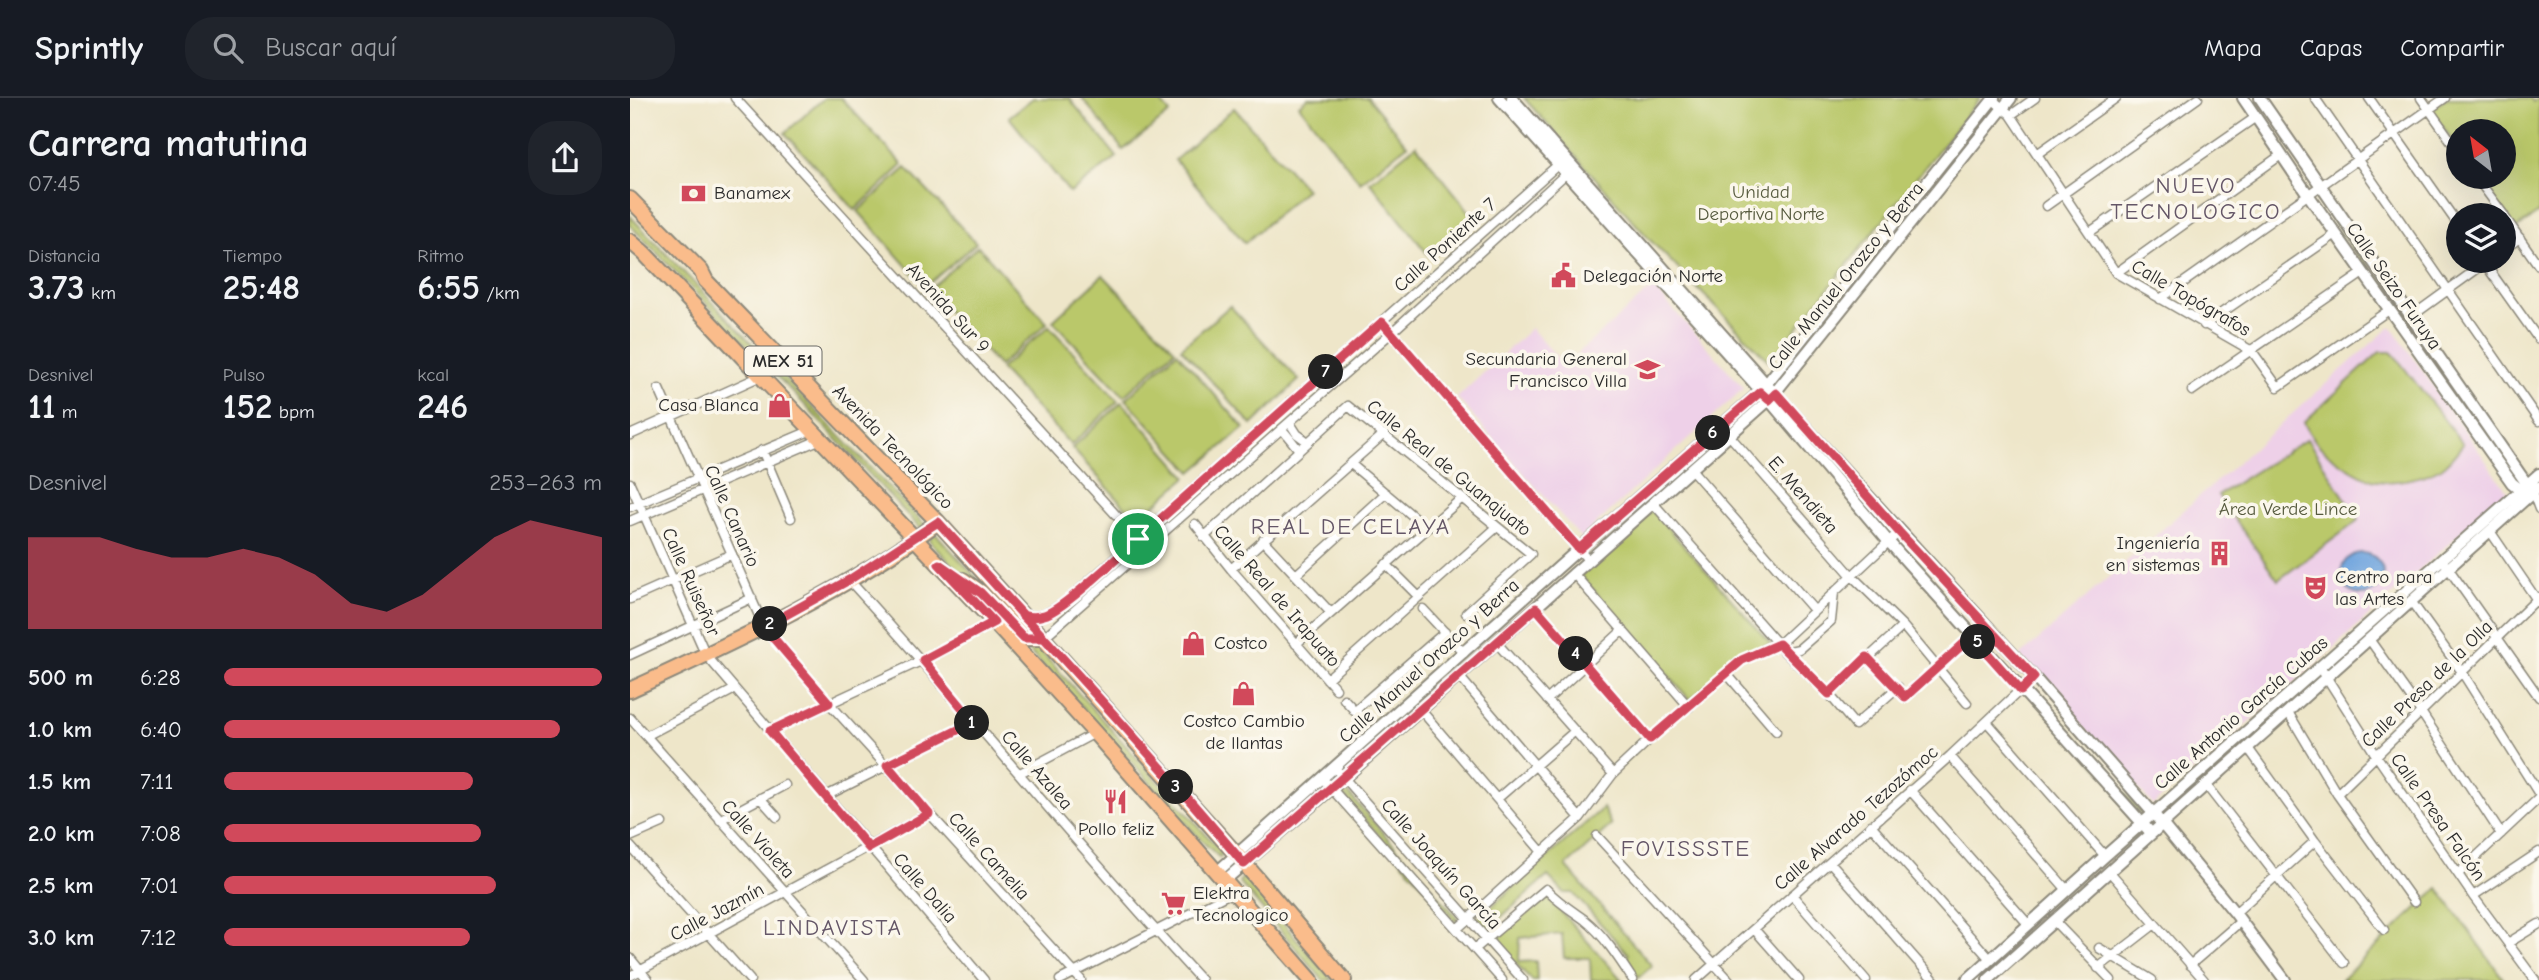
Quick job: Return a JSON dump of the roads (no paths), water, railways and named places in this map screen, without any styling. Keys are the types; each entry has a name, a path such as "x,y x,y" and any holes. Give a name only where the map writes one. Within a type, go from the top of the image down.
{"main road":[{"name":"Avenida Tecnológico","path":"630,199 938,522 1241,859 1344,980"},
{"path":"630,205 706,281"},
{"name":"MEX 51","path":"630,239 994,622 1311,980"},
{"path":"630,690 764,627 849,580 938,522"},
{"path":"939,564 981,593 1024,638 1044,638"}],"street":[{"name":"Avenida Sur 9","path":"734,98 1138,539"},
{"path":"1499,98 1566,166 1768,393 2034,677 2153,813 2286,980"},
{"path":"1512,98 1566,166"},
{"name":"Calle Manuel Orozco y Berra","path":"1241,859 1344,778 1730,435 2007,112 2011,98"},
{"path":"2007,112 2035,98"},
{"path":"2037,154 2116,98"},
{"path":"2046,206 2198,98"},
{"name":"Calle Seizo Furuya","path":"2243,98 2512,483 2532,495"},
{"name":"Calle Seizo Furuya","path":"2260,98 2412,316 2532,495"},
{"path":"2315,98 2539,421"},
{"path":"2369,98 2446,208"},
{"path":"2421,98 2446,134"},
{"path":"2160,299 2445,98"},
{"name":"Calle Manuel Orozco y Berra","path":"1225,881 1241,859 1335,768 1579,549 1768,393 1994,99"},
{"name":"Calle Topógrafos","path":"1994,99 2007,112 2037,154 2116,273 2252,351 2278,387 2389,310"},
{"path":"2090,232 2256,117"},
{"path":"2116,273 2281,155"},
{"name":"Calle Poniente 7","path":"1022,615 1046,615 1068,600 1382,322 1566,166"},
{"name":"Calle Poniente 7","path":"1044,638 1391,333 1566,166"},
{"path":"2516,232 2539,266"},
{"path":"2204,325 2336,234"},
{"path":"2516,241 2520,238"},
{"path":"2192,391 2363,273"},
{"path":"2412,316 2470,273"},
{"path":"2493,273 2539,341"},
{"path":"1382,322 1588,560"},
{"path":"630,435 761,376"},
{"name":"Calle Canario","path":"659,389 764,627"},
{"path":"1768,393 1888,541 2151,833"},
{"name":"Calle Real de Guanajuato","path":"1308,442 1348,406 1531,554 1466,613"},
{"path":"1204,537 1308,442 1286,426"},
{"path":"1286,426 1299,450"},
{"path":"634,506 762,450 816,434"},
{"path":"630,521 767,462 816,434"},
{"path":"1231,569 1384,434"},
{"name":"E. Mendieta","path":"1730,435 1852,576 1903,626 1967,703"},
{"path":"762,450 791,518"},
{"path":"1351,464 1427,528"},
{"path":"1691,469 1814,610"},
{"name":"Calle Antonio García Cubas","path":"1988,980 2412,601 2445,564 2490,531 2532,495 2539,474"},
{"name":"Calle Ruiseñor","path":"630,483 634,506 643,515 706,655"},
{"path":"1296,575 1386,493"},
{"name":"Calle Antonio García Cubas","path":"1967,980 2319,667 2532,495"},
{"path":"1296,644 1462,498"},
{"path":"1653,503 1785,652 1829,694 1855,725 1898,687"},
{"name":"Calle Real de Irapuato","path":"1195,524 1336,689"},
{"path":"1326,679 1497,527"},
{"path":"2490,531 2538,600"},
{"path":"1457,929 1580,818 1613,774 1650,739 1742,660 1779,644 1899,532"},
{"path":"1263,540 1331,613"},
{"path":"630,599 732,554"},
{"path":"1386,564 1419,597"},
{"path":"2445,564 2539,697"},
{"path":"1573,573 1689,707"},
{"name":"Calle Azalea","path":"849,580 923,660 1156,932 1201,980"},
{"path":"1785,652 1799,649 1831,621 1834,592"},
{"path":"630,655 752,598"},
{"name":"Calle Presa de la Olla","path":"2337,794 2538,600"},
{"path":"2412,601 2462,672 2539,796 2458,874"},
{"path":"1536,608 1650,739"},
{"path":"1423,609 1464,653"},
{"path":"770,731 923,660 994,622"},
{"path":"1829,694 1903,626"},
{"name":"Calle Camelia","path":"764,627 829,703 1081,980"},
{"path":"1547,700 1623,630"},
{"path":"1354,711 1445,632"},
{"path":"1867,657 1905,697 1972,636"},
{"path":"2369,639 2421,712 2501,834"},
{"path":"1496,642 1613,774"},
{"name":"Calle Dalia","path":"706,655 984,980"},
{"name":"Calle Presa Falcón","path":"2319,667 2473,896 2535,980"},
{"path":"1727,674 1776,731"},
{"path":"1458,675 1580,818"},
{"name":"Calle Alvarado Tezozómoc","path":"1696,980 1950,756 2034,677"},
{"path":"646,737 735,689"},
{"path":"1344,699 1366,723"},
{"path":"1420,709 1542,852"},
{"path":"2288,712 2337,794 2414,902"},
{"name":"Calle Violeta","path":"630,718 864,980"},
{"path":"826,796 974,722"},
{"path":"1987,722 2105,856"},
{"path":"1497,799 1575,731"},
{"path":"1020,773 1095,733"},
{"path":"2248,748 2384,930"},
{"path":"1950,756 2067,890"},
{"name":"Calle Joaquín García","path":"1335,768 1523,980"},
{"name":"Calle Joaquín García","path":"1323,779 1502,980"},
{"path":"720,820 785,785"},
{"path":"2206,785 2344,963"},
{"path":"1910,790 2028,924"},
{"path":"760,799 776,817"},
{"name":"Calle Jazmín","path":"630,976 929,814"},
{"path":"630,838 662,823"},
{"path":"1871,825 1990,960"},
{"path":"1597,836 1729,980"},
{"path":"2190,965 2315,841"},
{"path":"630,846 750,980"},
{"path":"2473,896 2539,852"},
{"path":"1830,862 1934,980"},
{"path":"2109,871 2204,980"},
{"path":"1060,980 1156,932 1225,881"},
{"path":"1475,948 1546,889 1560,904 1586,921 1618,957 1633,980"},
{"path":"1792,895 1866,980"},
{"path":"2054,921 2111,980"},
{"path":"2098,968 2155,924"},
{"path":"2508,943 2539,924"},
{"path":"1754,929 1799,980"},
{"path":"2099,948 2152,980"},
{"path":"630,958 648,980"}],"water":[{"path":"2362,553 2377,559 2383,574 2377,589 2362,595 2347,589 2341,574 2347,559"}],"place":[{"name":"Banamex","path":"694,193"},
{"name":"Delegación Norte","path":"1563,276"},
{"name":"Secundaria General Francisco Villa","path":"1647,370"},
{"name":"Casa Blanca","path":"779,405"},
{"name":"Ingeniería en sistemas","path":"2220,554"},
{"name":"Centro para las Artes","path":"2315,588"},
{"name":"Costco","path":"1194,643"},
{"name":"Costco Cambio de llantas","path":"1244,693"},
{"name":"Pollo feliz","path":"1116,801"},
{"name":"Elektra Tecnologico","path":"1173,904"}],"district":[{"name":"NUEVO TECNOLOGICO","path":"2196,198"},
{"name":"REAL DE CELAYA","path":"1351,526"},
{"name":"FOVISSSTE","path":"1686,848"},
{"name":"LINDAVISTA","path":"833,927"}],"park label":[{"name":"Unidad Deportiva Norte","path":"1761,203"},
{"name":"Área Verde Lince","path":"2288,509"}]}
